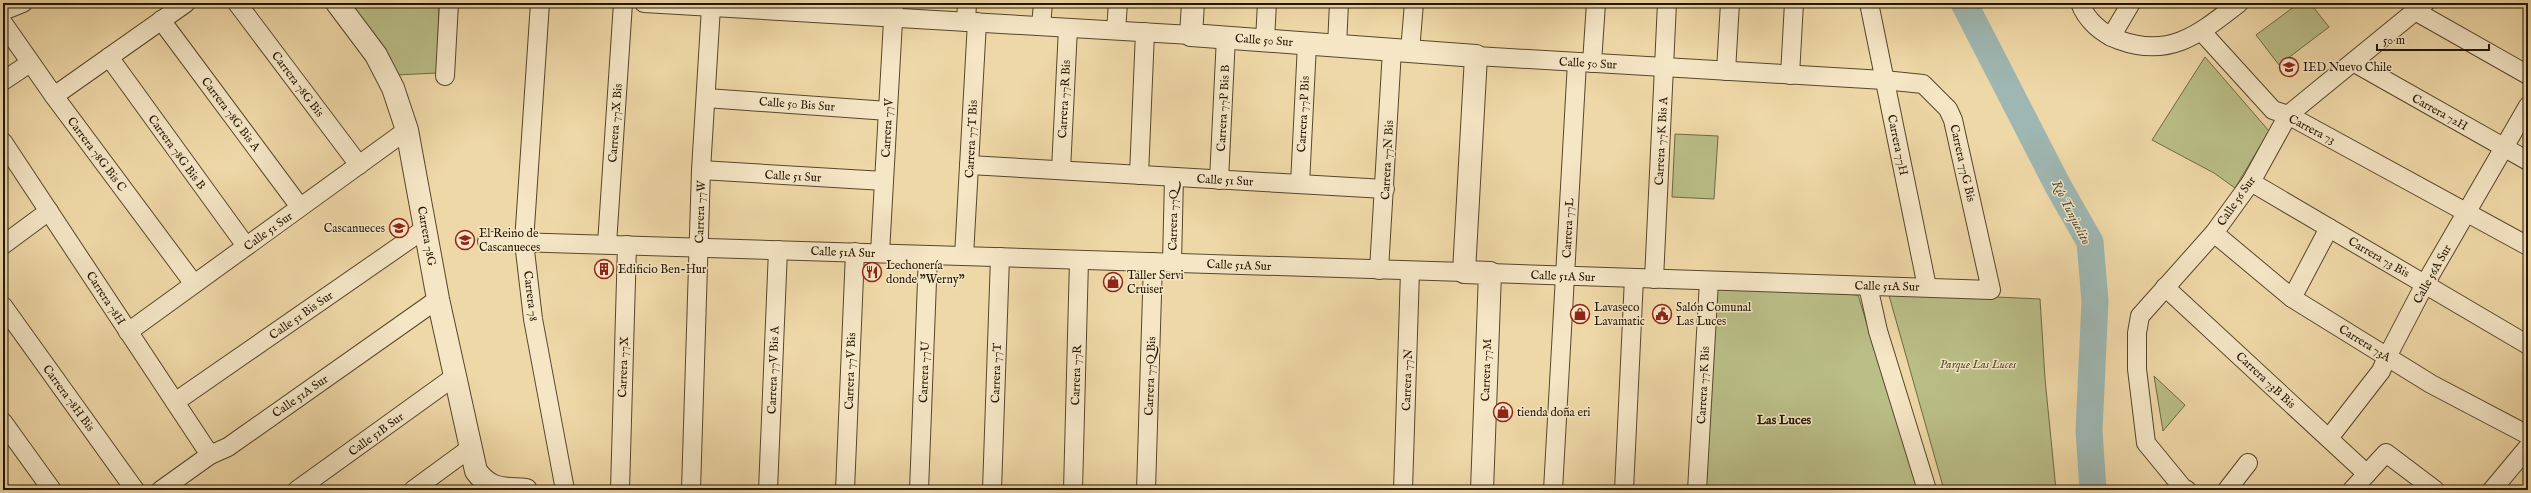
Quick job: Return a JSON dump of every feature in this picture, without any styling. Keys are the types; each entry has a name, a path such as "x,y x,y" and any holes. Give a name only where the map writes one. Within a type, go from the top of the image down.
{"street":[{"path":"3,11 23,3"},
{"path":"54,96 186,3"},
{"name":"Carrera 78G Bis","path":"237,3 359,165"},
{"name":"Carrera 78G","path":"336,3 376,55 393,88 407,130 438,299 469,449 476,471 485,483 494,488 524,490"},
{"path":"445,76 449,3"},
{"name":"Carrera 78","path":"540,3 524,242 533,319 565,490"},
{"name":"Carrera 77X Bis","path":"608,244 623,3"},
{"name":"Calle 50 Sur","path":"644,3 711,7 745,6 894,10 971,22 1226,37 1401,51 1585,63 1884,80"},
{"name":"Carrera 77T Bis","path":"964,256 969,165 971,22 967,3"},
{"path":"1041,26 1043,3"},
{"path":"1116,30 1118,3"},
{"path":"1191,35 1193,3"},
{"path":"1265,40 1267,3"},
{"path":"1337,46 1339,3"},
{"path":"1401,51 1414,3"},
{"name":"Carrera 77L","path":"1553,490 1565,276 1585,63 1596,3"},
{"name":"Carrera 77K Bis A","path":"1654,279 1667,3"},
{"path":"1726,71 1730,3"},
{"path":"1790,75 1794,3"},
{"name":"Carrera 77H","path":"1868,3 1926,287"},
{"path":"2080,3 2088,17 2111,37 2136,46 2164,47 2202,32 2240,3"},
{"path":"2111,37 2131,3"},
{"name":"Carrera 77W","path":"691,490 701,170 711,7"},
{"path":"2420,7 2528,75"},
{"name":"Calle 56 Sur","path":"2187,490 2183,488 2146,442 2137,369 2137,333 2140,316 2165,286 2214,233 2251,182 2288,115 2420,7"},
{"name":"Carrera 77V","path":"880,253 894,10"},
{"name":"Carrera 78G Bis A","path":"161,20 300,207"},
{"name":"Carrera 78G Bis C","path":"3,23 54,96 194,284"},
{"name":"Carrera 77R Bis","path":"1061,170 1068,28"},
{"path":"1139,175 1145,32"},
{"name":"Carrera 73","path":"2202,32 2273,110 2288,115 2528,246"},
{"name":"Carrera 77P Bis B","path":"1219,180 1226,37"},
{"name":"Carrera 77P Bis","path":"1300,184 1307,44"},
{"name":"Carrera 77N Bis","path":"1379,270 1401,51"},
{"path":"1464,272 1476,56"},
{"name":"Carrera 78G Bis B","path":"109,57 246,246"},
{"name":"Carrera 72H","path":"2353,62 2528,161"},
{"path":"3,81 30,63"},
{"name":"Carrera 77G Bis","path":"1884,80 1923,84 1948,109 1953,120 1991,290"},
{"name":"Calle 50 Bis Sur","path":"706,98 888,111"},
{"name":"Calle 56A Sur","path":"2329,438 2381,371 2425,284 2528,106"},
{"name":"Calle 51 Sur","path":"128,332 407,130"},
{"name":"Carrera 78H","path":"3,142 9,163 49,211 210,455"},
{"name":"Calle 51 Sur","path":"969,165 1386,189"},
{"name":"Calle 51 Sur","path":"701,170 884,181"},
{"name":"Carrera 77Q","path":"1172,263 1174,177"},
{"name":"Carrera 73 Bis","path":"2251,182 2528,345"},
{"path":"3,245 49,211"},
{"name":"Calle 51 Bis Sur","path":"175,402 426,228"},
{"path":"2292,298 2329,228"},
{"name":"Carrera 73A","path":"2214,233 2292,298 2431,384 2528,434"},
{"name":"Calle 51A Sur","path":"487,241 1991,290"},
{"name":"Carrera 77X","path":"620,490 627,245"},
{"name":"Carrera 77V Bis A","path":"768,490 778,250"},
{"name":"Carrera 77V Bis","path":"845,490 855,252"},
{"name":"Carrera 77U","path":"920,490 928,255"},
{"name":"Carrera 77T","path":"992,490 1000,257"},
{"name":"Carrera 77R","path":"1073,490 1079,260"},
{"name":"Carrera 77Q Bis","path":"1146,490 1153,262"},
{"name":"Carrera 77N","path":"1403,490 1410,271"},
{"name":"Carrera 77M","path":"1482,490 1490,273"},
{"path":"1624,490 1634,278"},
{"name":"Carrera 77K Bis","path":"1697,490 1709,281"},
{"path":"1868,286 1878,331 1927,490"},
{"name":"Carrera 73B Bis","path":"2165,286 2367,474"},
{"name":"Calle 51A Sur","path":"164,489 210,455 228,447 438,299"},
{"name":"Carrera 78H Bis","path":"3,306 135,490"},
{"name":"Calle 51B Sur","path":"297,490 454,377"},
{"path":"3,422 52,490"},
{"path":"2492,490 2528,447"},
{"path":"413,490 469,449"},
{"path":"2352,490 2386,453 2434,490"},
{"path":"2227,490 2248,463"}],"green space":[{"path":"345,3 376,6 439,4 437,73 396,75"},
{"path":"2299,3 2310,3 2329,27 2279,65 2256,35"},
{"path":"2205,57 2269,131 2235,188 2214,173 2152,140"},
{"path":"1675,134 1718,136 1714,199 1672,197"},
{"path":"1717,285 1858,295 1918,490 1706,490"},
{"name":"Parque Las Luces","path":"1888,292 2040,299 2045,379 2056,490 1944,490"},
{"path":"2154,376 2185,405 2163,431"}],"waterway":[{"name":"Río Tunjuelito","path":"1964,3 2058,186 2090,242 2095,301 2089,431 2093,490"}],"place":[{"name":"IED Nuevo Chile","path":"2289,67"},
{"name":"Cascanueces","path":"399,228"},
{"name":"El Reino de Cascanueces","path":"465,240"},
{"name":"Edificio Ben-Hur","path":"604,269"},
{"name":"Lechonería donde \"Werny\"","path":"872,272"},
{"name":"Taller Servi Cruiser","path":"1113,282"},
{"name":"Lavaseco Lavamatic","path":"1580,314"},
{"name":"Salón Comunal Las Luces","path":"1662,314"},
{"name":"tienda doña eri","path":"1503,412"}],"district":[{"name":"Las Luces","path":"1784,419"}]}
